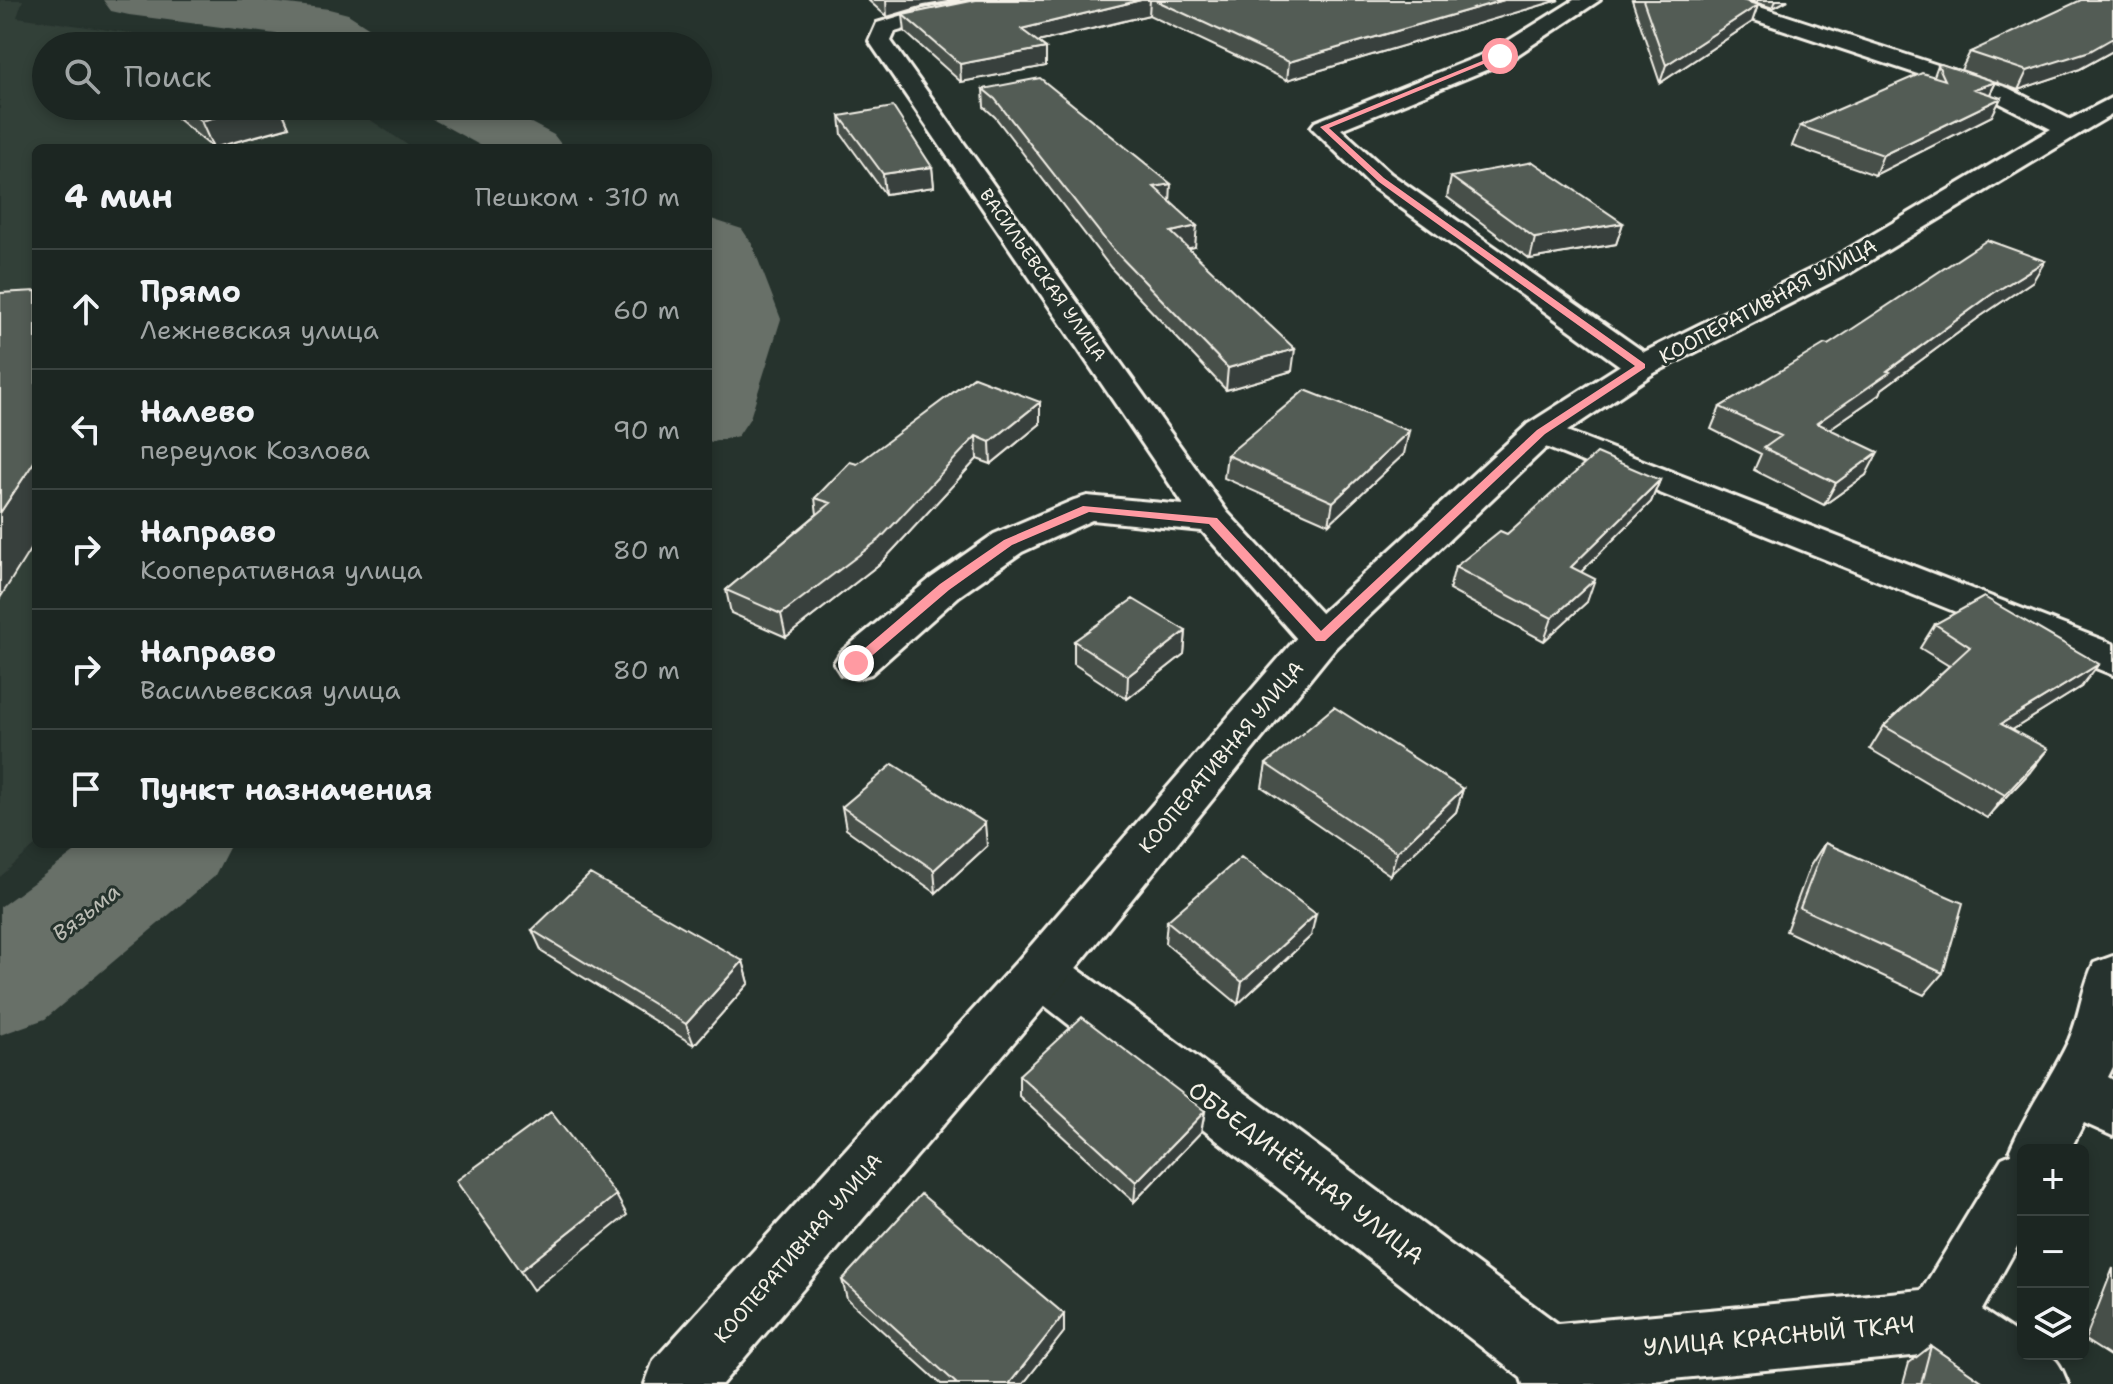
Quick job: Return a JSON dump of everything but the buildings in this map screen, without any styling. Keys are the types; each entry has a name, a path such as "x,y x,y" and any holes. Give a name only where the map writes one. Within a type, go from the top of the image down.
{"street":[{"name":"ВАСИЛЬЕВСКАЯ УЛИЦА","path":"1015,0 924,16 885,28 880,41 1213,520 1320,638"},
{"path":"1589,0 1500,56 1324,127 1381,180 1642,366"},
{"path":"1717,0 1999,93 2070,129"},
{"name":"КООПЕРАТИВНАЯ УЛИЦА","path":"678,1384 1041,972 1320,638 1541,432 1642,366 1839,267 2113,104"},
{"path":"1541,432 2113,660"},
{"path":"856,663 945,587 1008,543 1087,508 1213,520"},
{"name":"ОБЪЕДИНЁННАЯ УЛИЦА","path":"1041,972 1553,1371"},
{"path":"2045,1144 2094,1099 2096,1044 2113,979"},
{"name":"УЛИЦА КРАСНЫЙ ТКАЧ","path":"1553,1371 1940,1321 2017,1188"},
{"path":"1940,1321 2035,1384"}],"shaded area":[{"path":"0,0 23,0 17,17 123,32 32,32 32,120 371,120 406,144 32,144 33,848 0,877"}],"waterway":[{"name":"Вязьма","path":"129,0 329,25 339,32"},
{"name":"Вязьма","path":"479,120 524,144"},
{"name":"Вязьма","path":"712,241 717,244 743,319 712,407"},
{"name":"Вязьма","path":"0,980 167,848"}],"route":[{"path":"856,663 945,587 1008,543 1087,508 1213,520 1320,638 1541,432 1642,366 1381,180 1324,127 1500,56"}]}
